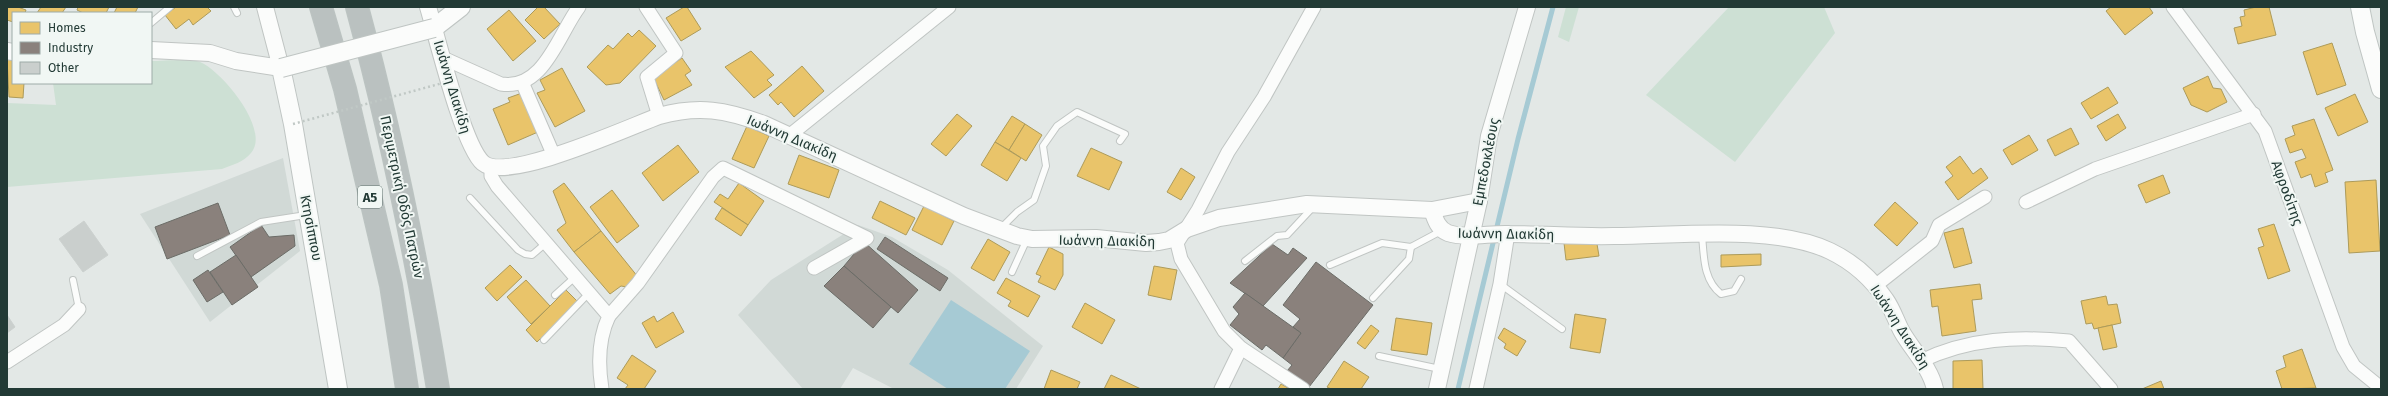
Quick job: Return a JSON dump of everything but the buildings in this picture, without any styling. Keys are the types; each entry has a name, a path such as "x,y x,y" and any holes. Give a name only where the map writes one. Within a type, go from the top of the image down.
{"highway":[{"name":"Περιμετρική Οδός Πατρών","path":"321,7 345,89 391,285 408,389"},
{"name":"Περιμετρική Οδός Πατρών","path":"356,7 384,109 405,202 438,389"}],"main road":[{"path":"281,68 434,28 461,7"},
{"path":"2360,7 2365,32 2381,89"},
{"name":"Κτησίππου","path":"281,68 293,124 338,389"}],"street":[{"path":"152,50 210,53 236,61 281,68 265,7"},
{"name":"Ιωάννη Διακίδη","path":"428,7 466,133 482,162 491,166 522,165 554,156 659,116 685,110 718,110 742,116 790,135 964,216 1027,238 1042,240 1096,238 1146,243 1169,240 1187,229 1219,218 1316,204 1432,210 1438,225 1443,231 1450,234 1612,236 1757,235 1811,244 1845,259 1875,286 1887,300 1902,332 1930,374 1935,389"},
{"path":"444,58 502,84 511,85 522,82 545,64 579,7"},
{"path":"646,7 676,53 647,78 659,116"},
{"path":"790,135 949,7"},
{"path":"1303,389 1241,348 1216,321 1178,254 1177,243 1187,229 1228,152 1264,97 1314,7"},
{"name":"Εμπεδοκλέους","path":"1437,389 1479,201 1489,136 1527,7"},
{"name":"Αφροδίτης","path":"2173,7 2254,114 2265,131 2343,347 2354,366 2381,388"},
{"path":"522,82 554,156"},
{"path":"2026,202 2095,169 2254,114"},
{"path":"491,166 490,175 494,181 609,316"},
{"path":"602,389 599,359 604,328 609,316 642,277 713,177 723,168 868,238 814,268"},
{"path":"1875,286 1932,241 1939,225 1985,197"},
{"path":"1432,210 1479,201"},
{"path":"1476,389 1500,284 1508,234"},
{"path":"7,362 64,325 79,309"},
{"path":"1921,361 1944,350 1987,340 2032,337 2070,341 2111,389"},
{"path":"1221,389 1241,348"}],"lane":[{"path":"152,22 170,7"},
{"path":"999,229 1017,212 1034,200 1046,166 1044,146 1057,126 1077,112 1125,134 1120,141"},
{"path":"470,198 519,251 532,254 546,243"},
{"path":"1245,261 1277,236 1287,235 1316,204"},
{"path":"197,256 261,222 308,214"},
{"path":"1330,265 1382,243 1411,247 1431,235 1443,231"},
{"path":"1702,235 1705,269 1713,288 1721,294 1734,290 1741,279"},
{"path":"1012,272 1027,238"},
{"path":"1373,298 1409,259 1411,247"},
{"path":"555,295 575,277"},
{"path":"73,280 79,309"},
{"path":"1500,284 1562,329"},
{"path":"544,340 589,293"},
{"path":"1379,356 1442,370"}],"path":[{"path":"293,124 450,81"}],"shaded area":[{"path":"283,158 300,251 210,322 140,214"},
{"path":"858,225 892,237 948,270 1043,346 1016,389 894,389 853,368 840,389 803,389 738,315 771,280"}],"green space":[{"path":"1566,7 1579,7 1569,42 1558,37"},
{"path":"1729,7 1824,7 1835,33 1735,162 1646,95"},
{"path":"152,61 195,61 200,62 220,77 241,102 255,130 255,143 251,153 245,159 222,169 7,187 7,103 56,105 53,84 152,84"}],"water":[{"path":"951,300 1030,351 1005,389 948,389 909,364"}],"waterway":[{"path":"1458,389 1518,139 1553,7"}]}
